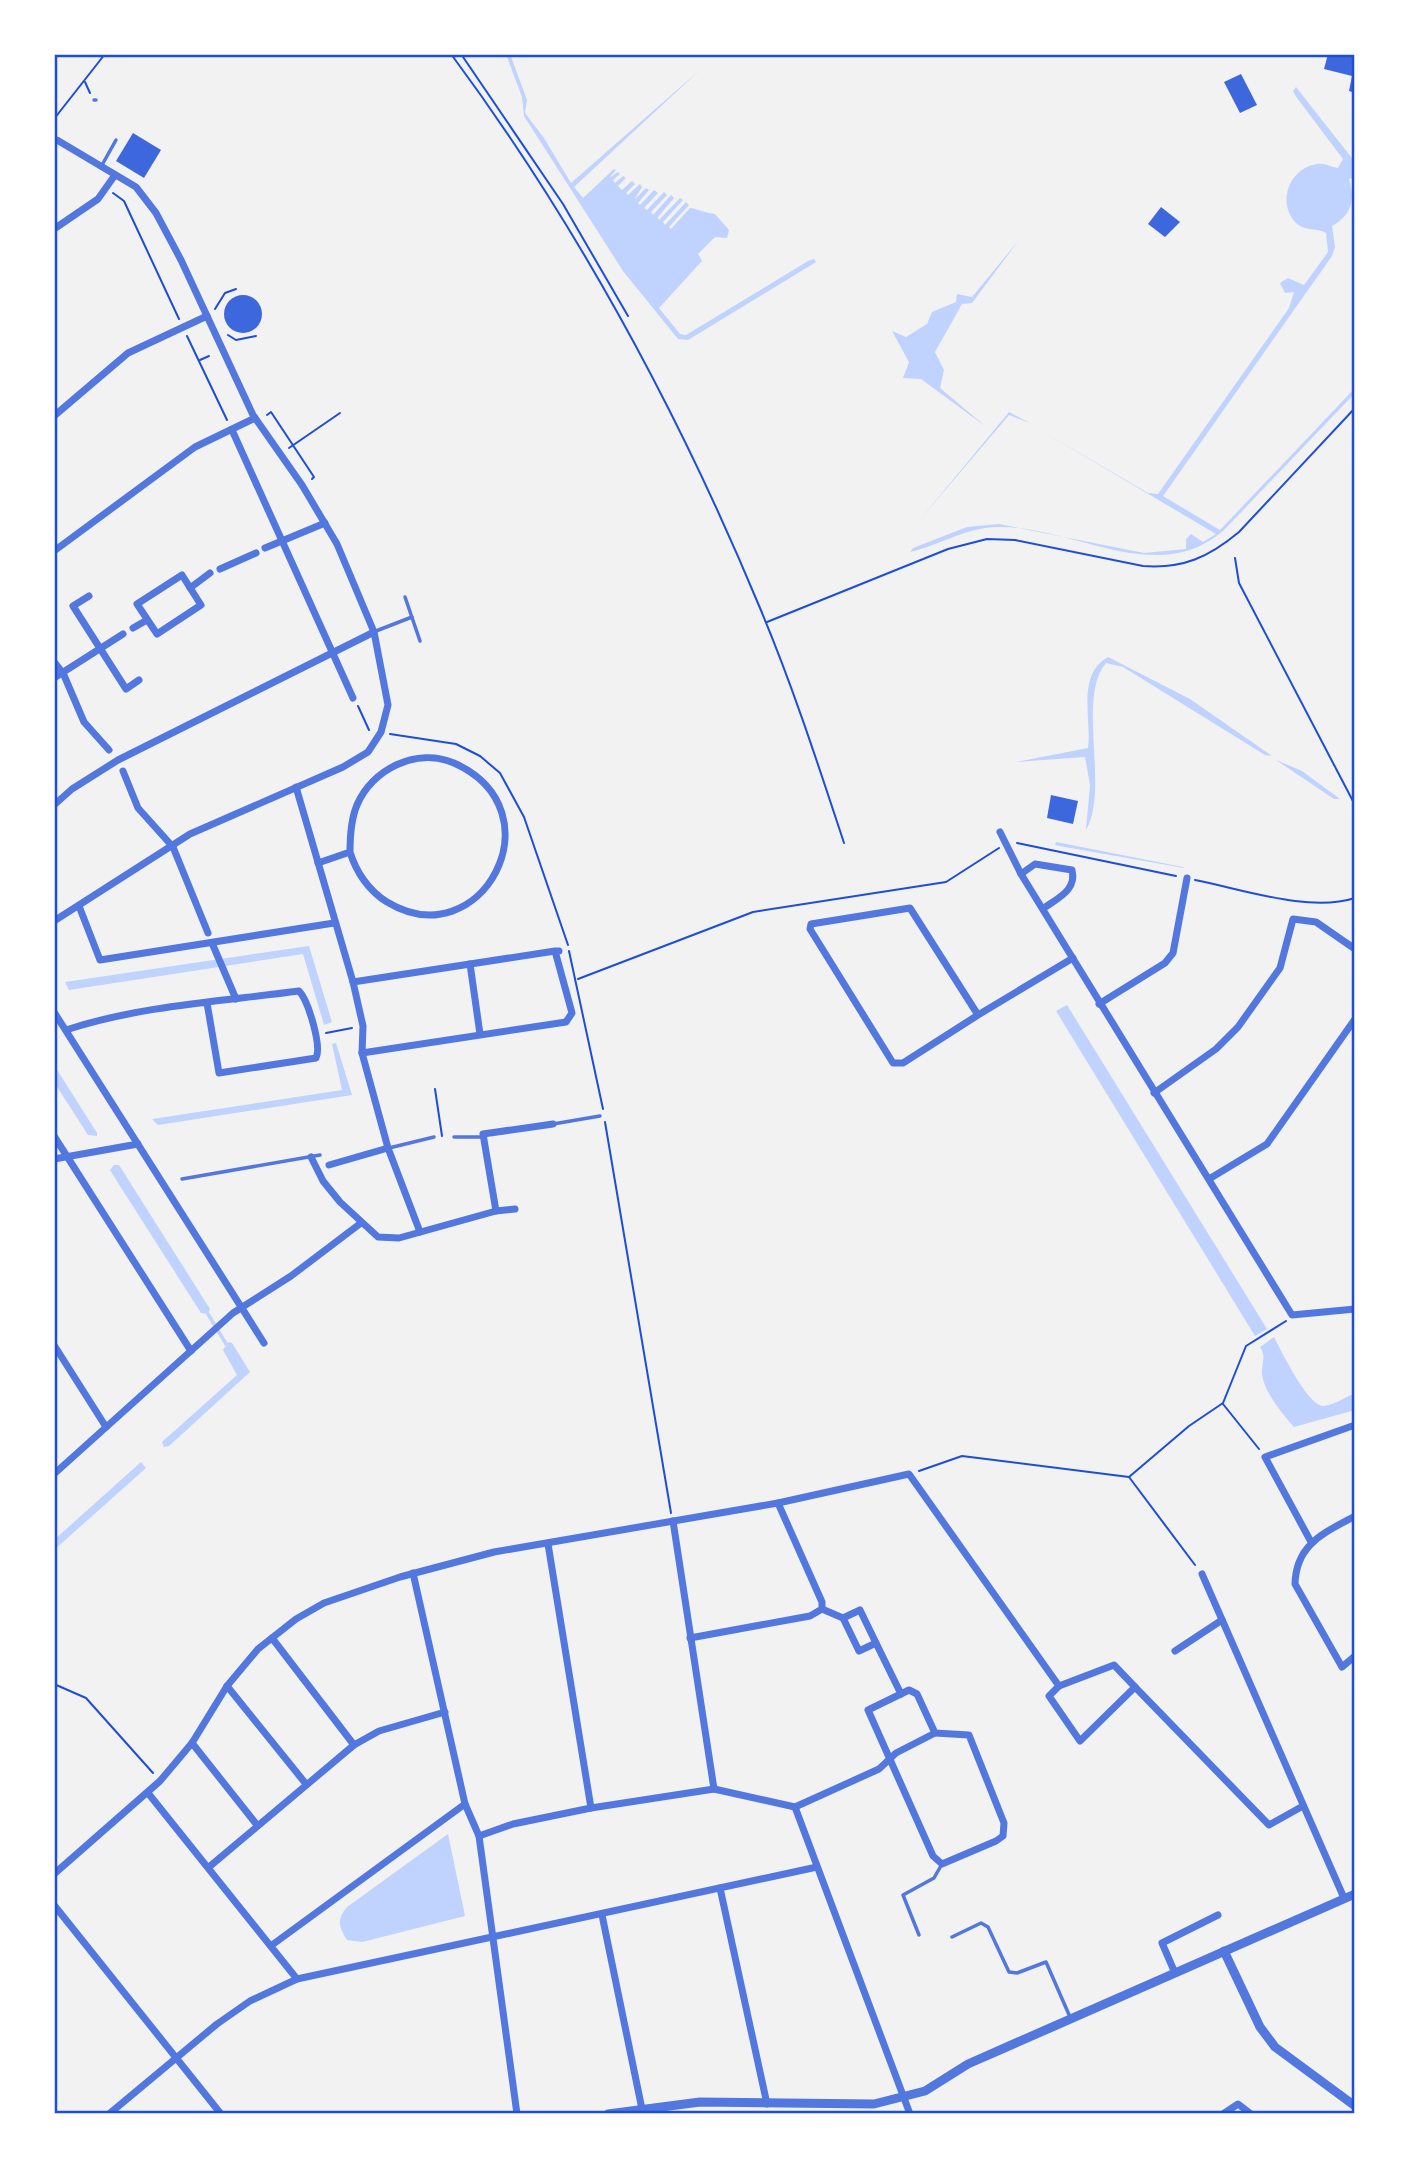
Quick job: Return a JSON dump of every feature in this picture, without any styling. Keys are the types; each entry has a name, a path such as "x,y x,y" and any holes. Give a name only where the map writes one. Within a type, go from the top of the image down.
{"street":[{"path":"54,922 190,834 342,767 368,752 381,732 388,705 374,632 325,523 302,485 279,455 258,418 211,315 144,194 56,141"},
{"path":"54,229 98,199 115,175"},
{"path":"54,416 128,353 211,315"},
{"path":"54,551 195,447 258,418"},
{"path":"232,430 353,698"},
{"path":"265,548 325,523"},
{"path":"220,569 256,553"},
{"path":"190,588 210,573"},
{"path":"182,575 190,588 201,605 157,634 137,604 182,575"},
{"path":"89,596 73,606 126,688 139,680"},
{"path":"133,628 147,620"},
{"path":"54,804 72,789 118,760 374,632"},
{"path":"54,678 123,634"},
{"path":"54,662 63,673 83,722 109,750"},
{"path":"409,759 448,761 479,777 492,791 505,822 505,845 495,877 479,896 447,912 410,912 387,902 368,884 350,852 354,814 368,785 388,769 409,759"},
{"path":"123,771 138,808 173,846 208,933"},
{"path":"296,787 352,982 363,1026 362,1053 388,1148 420,1232"},
{"path":"54,796 72,789"},
{"path":"1000,832 1021,874 1044,908 1099,1004 1292,1315 1355,1309"},
{"path":"318,863 350,852"},
{"path":"1021,874 1035,864 1072,870 1073,879 1068,891 1044,908"},
{"path":"1099,1004 1165,963 1173,953 1187,878"},
{"path":"79,906 100,960 334,923"},
{"path":"978,1015 910,908 811,924 810,929 893,1063 903,1063 1073,958"},
{"path":"1154,1093 1216,1049 1238,1027 1280,968 1293,919 1316,922 1355,949"},
{"path":"212,943 236,999"},
{"path":"352,982 557,951 572,1013 566,1022 362,1053"},
{"path":"470,964 480,1034"},
{"path":"66,1030 93,1021 206,1003 301,991 320,1049 316,1058 219,1073 206,1003"},
{"path":"54,1012 264,1343"},
{"path":"1209,1179 1266,1144 1355,1019"},
{"path":"496,1211 483,1134 553,1124"},
{"path":"54,1136 191,1351"},
{"path":"54,1159 138,1144"},
{"path":"329,1164 388,1148"},
{"path":"311,1157 323,1181 360,1223 378,1237 399,1238 496,1211 515,1209"},
{"path":"54,1474 241,1307 291,1276 360,1223"},
{"path":"54,1345 106,1427"},
{"path":"1310,1540 1265,1457 1355,1425"},
{"path":"54,1874 160,1781 192,1744 227,1686 253,1655 296,1619 324,1603 413,1573 494,1552 778,1503 909,1474 1059,1686"},
{"path":"778,1503 822,1602 822,1609"},
{"path":"1355,1516 1310,1540 1295,1574 1295,1584 1342,1667 1355,1656"},
{"path":"673,1521 713,1789"},
{"path":"548,1544 590,1808"},
{"path":"413,1573 465,1804 479,1836 517,2114"},
{"path":"1202,1574 1344,1898"},
{"path":"690,1638 810,1616 822,1609"},
{"path":"822,1609 843,1618 859,1651 876,1643"},
{"path":"843,1618 860,1609 901,1694"},
{"path":"1175,1651 1222,1620"},
{"path":"271,1638 354,1745"},
{"path":"1135,1687 1080,1741 1049,1696 1059,1686 1114,1665 1269,1825 1303,1806"},
{"path":"227,1686 306,1784"},
{"path":"479,1836 513,1824 590,1808 713,1789 795,1808 879,1769 889,1760 934,1733 969,1735 985,1769 1005,1830 996,1841 942,1864 933,1856 889,1760 868,1710 913,1690 918,1694 934,1733"},
{"path":"209,1867 354,1745 380,1731 445,1712"},
{"path":"192,1744 257,1825"},
{"path":"148,1793 297,1979"},
{"path":"272,1945 465,1804"},
{"path":"795,1808 902,2099 910,2114"},
{"path":"108,2114 177,2060 217,2024 250,2001 297,1979 817,1867"},
{"path":"720,1888 767,2104"},
{"path":"608,2114 700,2102 840,2106 902,2099 925,2091 968,2064 1355,1894"},
{"path":"54,1905 221,2114"},
{"path":"601,1915 642,2109"},
{"path":"1175,1973 1163,1943 1218,1915"},
{"path":"1224,1951 1260,2027 1275,2047 1355,2106"},
{"path":"1223,2114 1238,2104 1251,2114"}],"lane":[{"path":"101,167 116,139"},
{"path":"405,597 420,642"},
{"path":"374,632 412,617"},
{"path":"553,1124 600,1116"},
{"path":"388,1148 434,1137"},
{"path":"454,1137 483,1138"},
{"path":"182,1179 320,1155"},
{"path":"919,1935 903,1895 934,1878 942,1864"},
{"path":"952,1937 981,1923 988,1927 1009,1972 1017,1973 1046,1962 1071,2019"}],"path":[{"path":"54,119 105,54"},
{"path":"451,54 517,148 631,336 691,454 766,622 844,843"},
{"path":"461,54 548,181 628,316"},
{"path":"84,82 90,92"},
{"path":"105,190 121,196 232,430"},
{"path":"211,315 220,298 236,289"},
{"path":"226,333 236,340 256,336"},
{"path":"199,361 209,356"},
{"path":"766,622 948,549 977,540 1002,538 1143,566 1170,567 1196,561 1218,550 1239,532 1355,408"},
{"path":"258,418 271,412 314,477 302,485"},
{"path":"279,455 340,413"},
{"path":"1235,558 1239,583 1355,805"},
{"path":"353,698 376,743"},
{"path":"381,732 456,744 480,756 500,773 524,817 566,940 576,980 604,1116 673,1521"},
{"path":"576,980 753,912 946,882 1006,844 1020,844 1313,903 1334,903 1355,898"},
{"path":"316,1035 363,1026"},
{"path":"434,1137 444,1135 435,1089"},
{"path":"1129,1477 1189,1426 1223,1403 1246,1346 1292,1315"},
{"path":"1223,1403 1265,1457"},
{"path":"909,1474 962,1456 1129,1477 1202,1574"},
{"path":"54,1685 86,1698 160,1781"}],"water":[{"path":"506,54 510,54 527,100 525,113 544,138 571,183 701,69 574,187 583,198 614,169 616,170 609,178 618,172 620,174 613,180 615,183 623,176 626,178 618,186 622,190 632,181 635,184 626,193 628,195 640,184 642,187 634,200 646,188 649,190 638,203 640,205 654,190 658,193 644,208 647,210 664,192 667,195 651,212 653,215 671,195 674,198 658,217 659,220 680,198 683,200 663,222 665,225 686,202 689,205 669,227 671,229 690,208 715,214 729,230 727,238 715,237 698,254 702,261 659,308 680,334 686,335 808,261 814,259 816,262 688,340 678,339 623,271 524,116 522,97"},
{"path":"1296,87 1355,162 1355,177 1349,179 1352,200 1348,212 1332,226 1335,247 1332,256 1163,496 1220,530 1355,388 1355,393 1224,530 1198,547 1171,554 1143,554 1114,550 1060,536 1144,553 1186,549 1186,539 1191,534 1203,542 1216,534 1035,427 1148,493 1158,494 1289,308 1294,292 1285,293 1280,283 1288,278 1304,285 1328,252 1326,233 1304,228 1296,223 1290,215 1287,196 1293,179 1300,172 1317,164 1338,168 1343,159 1297,98 1293,91"},
{"path":"1019,240 972,303 962,304 935,352 944,370 940,388 985,426 921,379 903,378 909,362 892,331 906,337 927,324 932,312 956,302 957,294 972,297"},
{"path":"1009,412 1030,423 1009,415 919,521"},
{"path":"999,524 1023,529 997,527 974,530 910,552 913,548 967,527"},
{"path":"1108,657 1190,699 1272,756 1265,755 1123,667 1106,663 1098,679 1094,698 1095,791 1093,812 1086,830 1090,785 1085,757 1016,762 1088,748 1089,686 1098,665"},
{"path":"1276,760 1302,771 1340,799 1334,799"},
{"path":"1056,842 1183,867 1184,868 1055,845"},
{"path":"309,946 332,1022 324,1025 303,954 69,990 65,982"},
{"path":"1067,1005 1267,1329 1255,1336 1056,1011"},
{"path":"336,1043 352,1095 158,1125 152,1119 342,1090 332,1044"},
{"path":"54,1065 97,1136 88,1135 54,1082"},
{"path":"114,1165 119,1165 210,1309 208,1314 201,1313 120,1186 110,1170"},
{"path":"1274,1337 1310,1397 1324,1406 1355,1393 1355,1410 1294,1427 1275,1403 1263,1381 1263,1354 1260,1347"},
{"path":"228,1342 232,1343 250,1372 169,1446 164,1447 162,1442 237,1375 223,1350"},
{"path":"141,1462 146,1468 54,1550 54,1540"},
{"path":"448,1834 465,1916 362,1942 347,1940 340,1923 347,1907"}],"building":[{"path":"1328,54 1355,54 1355,93 1349,91 1352,76 1324,69"},
{"path":"1241,74 1257,105 1240,113 1224,82"},
{"path":"133,133 161,150 144,178 116,161"},
{"path":"1161,207 1180,222 1165,237 1148,224"},
{"path":"243,295 257,300 262,314 257,328 243,333 229,328 224,314 229,300"},
{"path":"1051,795 1078,801 1073,824 1047,818"}],"waterway":[{"path":"208,1314 226,1344"}]}
